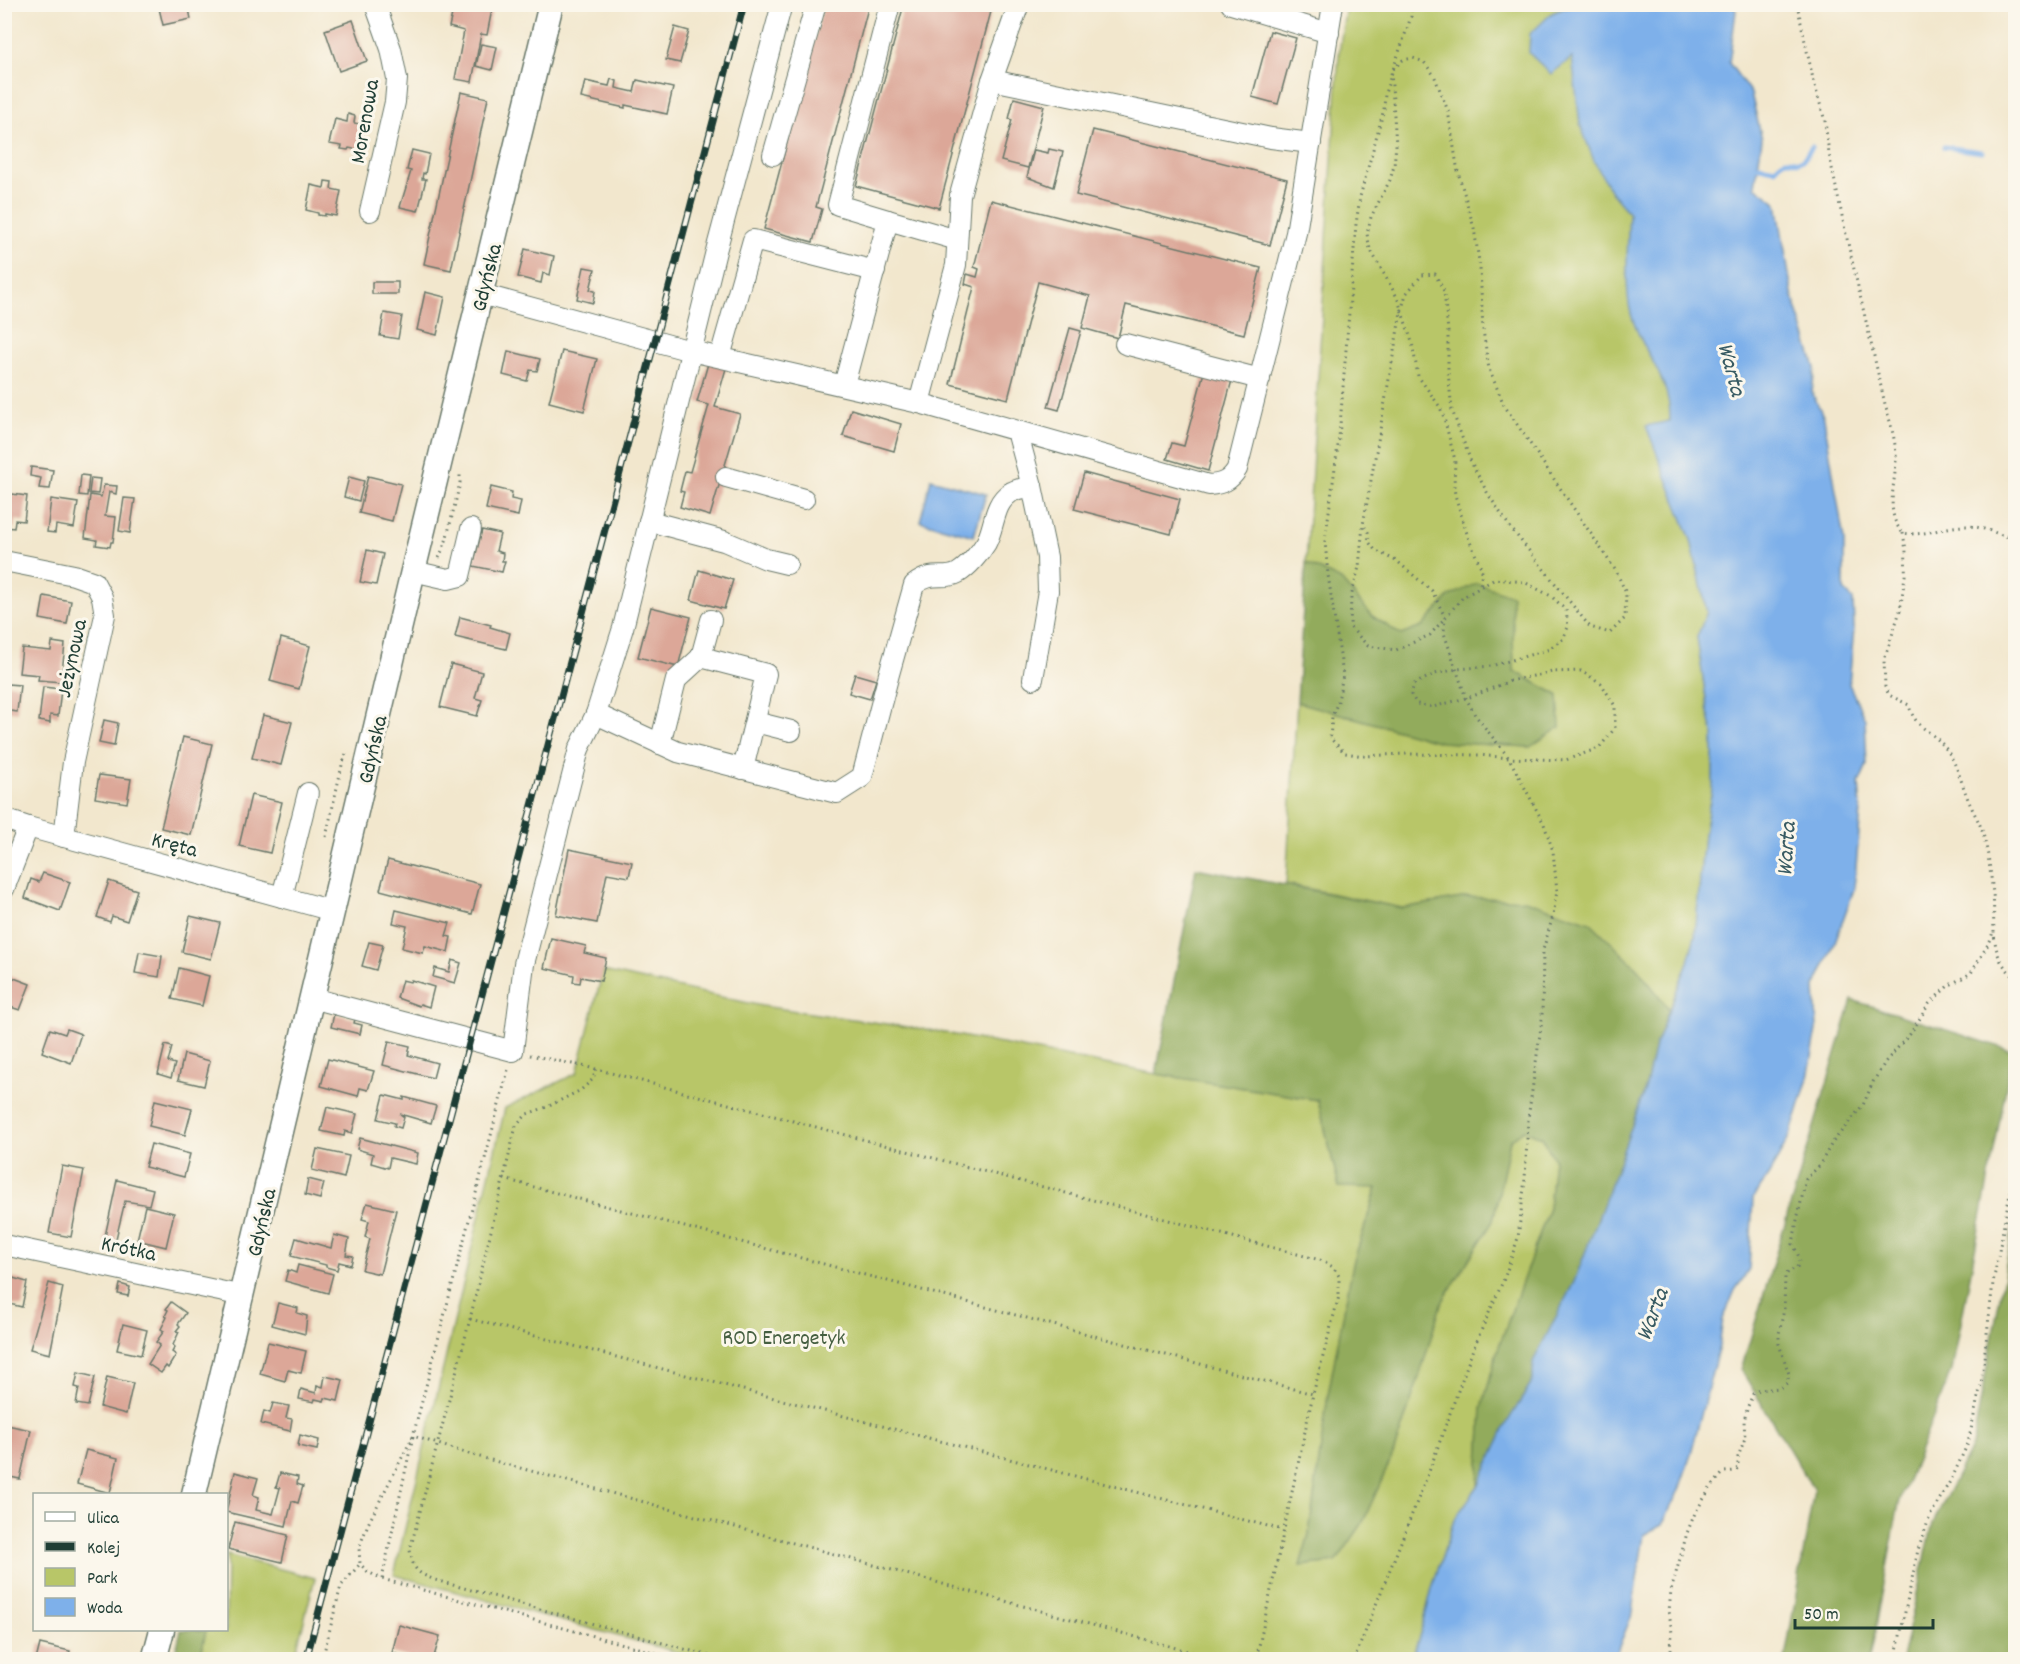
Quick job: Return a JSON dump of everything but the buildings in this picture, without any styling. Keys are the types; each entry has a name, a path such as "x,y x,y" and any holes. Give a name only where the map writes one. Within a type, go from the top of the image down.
{"main road":[{"name":"Gdyńska","path":"194,1493 243,1296 413,571 551,4"},
{"path":"154,1659 161,1631"}],"street":[{"name":"Morenowa","path":"370,211 397,79 375,4"},
{"path":"312,998 513,1051 524,964 579,749 597,714 623,628 716,251 782,4"},
{"path":"773,155 816,4"},
{"path":"890,4 838,206 957,240"},
{"path":"919,403 956,265 960,195 992,80 1019,4"},
{"path":"1231,4 1329,33"},
{"path":"481,294 691,351 919,403 1209,485 1222,484 1231,478 1237,469 1296,233 1334,4"},
{"path":"992,80 1271,138 1311,143"},
{"path":"844,385 888,220"},
{"path":"720,357 753,240 875,271"},
{"path":"1125,344 1260,379"},
{"path":"1017,430 1047,557 1048,591 1033,679"},
{"path":"726,477 804,499"},
{"path":"597,714 678,752 837,793 862,777 888,674 914,585 923,578 956,574 978,554 987,541 994,517 1010,493 1032,486"},
{"path":"649,521 724,541 766,559 787,564"},
{"path":"413,571 448,579 460,576 471,528"},
{"name":"Jeżynowa","path":"4,561 74,575 94,582 102,597 105,615 73,762 64,837"},
{"path":"660,744 676,680 701,657 711,620"},
{"path":"701,657 766,674 743,770"},
{"path":"755,722 791,731"},
{"path":"282,897 308,793"},
{"name":"Kręta","path":"4,819 333,911"},
{"path":"4,889 28,827"},
{"name":"Krótka","path":"4,1245 243,1296"}],"path":[{"path":"1391,71 1403,60 1413,58 1424,62 1434,75 1448,111 1458,172 1474,228 1480,268 1483,330 1489,369 1504,405 1616,571 1626,593 1625,618 1610,633 1590,627 1510,527 1488,494 1471,462 1452,410 1444,291 1435,274 1422,275 1406,294 1401,312 1363,525 1359,567 1351,597 1350,627 1368,646 1396,650 1430,635 1463,597 1495,579 1524,582 1551,596 1566,610 1568,627 1563,639 1547,650 1491,666 1457,669 1435,674 1414,684 1411,695 1417,704 1432,707 1466,698 1510,681 1552,672 1581,671 1600,683 1616,706 1615,728 1599,748 1566,760 1479,755 1365,756 1345,753 1330,738 1332,717 1343,675 1325,541 1339,438 1356,224 1360,197 1384,110 1391,71 1399,56 1411,17 1412,4"},
{"path":"1797,4 1824,121 1845,230 1893,430 1896,466 1892,497 1896,524 1904,533 1906,550 1900,611 1884,660 1885,687 1889,695 1909,705 1911,717 1917,725 1931,732 1946,749 1956,768 1980,825 1988,855 1993,893 1993,932 1999,959 2016,979"},
{"path":"1391,71 1396,145 1394,166 1390,180 1371,217 1367,234 1370,249 1397,297 1412,342 1418,376 1440,407 1444,418 1455,460 1455,495 1468,537 1482,570 1479,588"},
{"path":"1354,1659 1430,1469 1473,1349 1504,1279 1518,1238 1525,1179 1528,1119 1542,1020 1543,950 1553,916 1557,891 1553,851 1544,824 1509,758 1475,715 1466,698 1444,633 1445,617 1432,591 1398,562 1375,550 1369,542 1368,532 1363,525"},
{"path":"1904,533 1921,534 1950,527 1967,526 1979,527 2000,536 2016,539"},
{"path":"1665,1659 1671,1649 1672,1633 1669,1611 1671,1591 1687,1533 1695,1514 1711,1487 1724,1472 1738,1468 1738,1457 1745,1438 1744,1421 1753,1395 1759,1390 1780,1388 1786,1383 1789,1374 1789,1368 1779,1344 1779,1334 1784,1309 1785,1277 1788,1272 1797,1267 1799,1262 1793,1244 1806,1179 1819,1166 1832,1143 1863,1105 1886,1061 1910,1034 1929,1004 1948,986 1971,973 1993,932"},
{"path":"382,1579 414,1436 513,1051 596,1069 1320,1260 1333,1267 1339,1276 1339,1296 1313,1394 1256,1659"},
{"path":"596,1069 593,1079 581,1090 527,1114 516,1126 470,1319 410,1550 412,1563 419,1574 435,1580 724,1659"},
{"path":"1895,1659 1918,1550 1930,1516 1953,1476 1968,1443 1981,1384 1993,1282 2016,1161"},
{"path":"504,1179 1313,1394"},
{"path":"470,1319 1283,1530"},
{"path":"414,1436 469,1454 1220,1659"},
{"path":"414,1436 368,1524 359,1548 360,1564 368,1572 382,1579 682,1659"},
{"path":"322,1659 341,1586 360,1564"}],"green space":[{"path":"1346,5 1572,5 1552,13 1572,57 1611,192 1629,213 1627,271 1631,313 1670,400 1670,421 1647,426 1691,540 1707,612 1697,637 1713,732 1713,784 1704,834 1695,936 1688,962 1669,1009 1637,968 1468,897 1402,908 1286,884 1297,702 1441,742 1530,747 1558,695 1514,671 1511,595 1450,596 1422,627 1401,635 1372,616 1341,580 1306,563 1339,53"},
{"path":"1306,563 1341,580 1372,616 1401,635 1422,627 1450,596 1477,583 1512,596 1514,671 1558,695 1560,727 1530,747 1441,742 1297,702"},
{"path":"1196,868 1402,908 1468,897 1525,900 1590,922 1637,968 1669,1009 1655,1046 1646,1086 1574,1282 1533,1362 1533,1381 1508,1421 1478,1486 1482,1408 1497,1352 1549,1208 1554,1159 1542,1137 1524,1130 1510,1140 1493,1221 1441,1304 1392,1457 1362,1524 1336,1562 1300,1566 1309,1534 1328,1395 1353,1264 1377,1188 1339,1187 1318,1100 1156,1074"},
{"name":"ROD Energetyk","path":"603,971 762,1006 935,1031 1156,1074 1318,1100 1339,1187 1377,1187 1353,1264 1328,1395 1309,1534 1300,1566 1336,1562 1362,1524 1392,1457 1441,1304 1493,1221 1510,1140 1524,1130 1542,1137 1554,1159 1549,1208 1497,1352 1482,1408 1478,1486 1454,1520 1412,1659 702,1659 394,1575 505,1108 577,1073"},
{"path":"1852,1000 2013,1051 1952,1370 1899,1503 1870,1659 1785,1659 1814,1490 1741,1370"},
{"path":"2015,1217 2015,1659 1902,1659 1933,1523 1972,1446"},
{"path":"228,1555 315,1578 294,1659 200,1659 206,1631 228,1631"},
{"path":"181,1631 206,1631 200,1659 174,1659"}],"water":[{"name":"Warta","path":"1572,5 1734,5 1736,11 1729,63 1751,93 1762,139 1755,186 1777,203 1792,293 1815,368 1812,392 1824,418 1844,540 1844,590 1853,599 1854,628 1849,684 1865,719 1867,765 1859,783 1861,810 1854,889 1835,942 1815,987 1817,1030 1808,1078 1791,1133 1769,1175 1753,1198 1749,1270 1735,1290 1723,1319 1719,1346 1679,1490 1662,1525 1644,1535 1631,1617 1614,1659 1412,1659 1454,1520 1478,1486 1508,1421 1533,1381 1533,1362 1574,1282 1646,1086 1655,1046 1688,962 1695,936 1704,834 1713,784 1713,732 1697,637 1707,612 1691,540 1646,426 1670,421 1669,405 1661,378 1631,314 1627,278 1629,213 1611,192 1594,161 1580,124 1572,58 1551,74 1529,53 1530,34 1552,13"},
{"path":"931,479 986,494 974,536 920,521"}],"waterway":[{"path":"1759,166 1775,169 1785,160 1798,162 1803,160 1812,147"},
{"path":"1944,147 1982,152"}],"railway":[{"path":"306,1660 744,4"}]}
